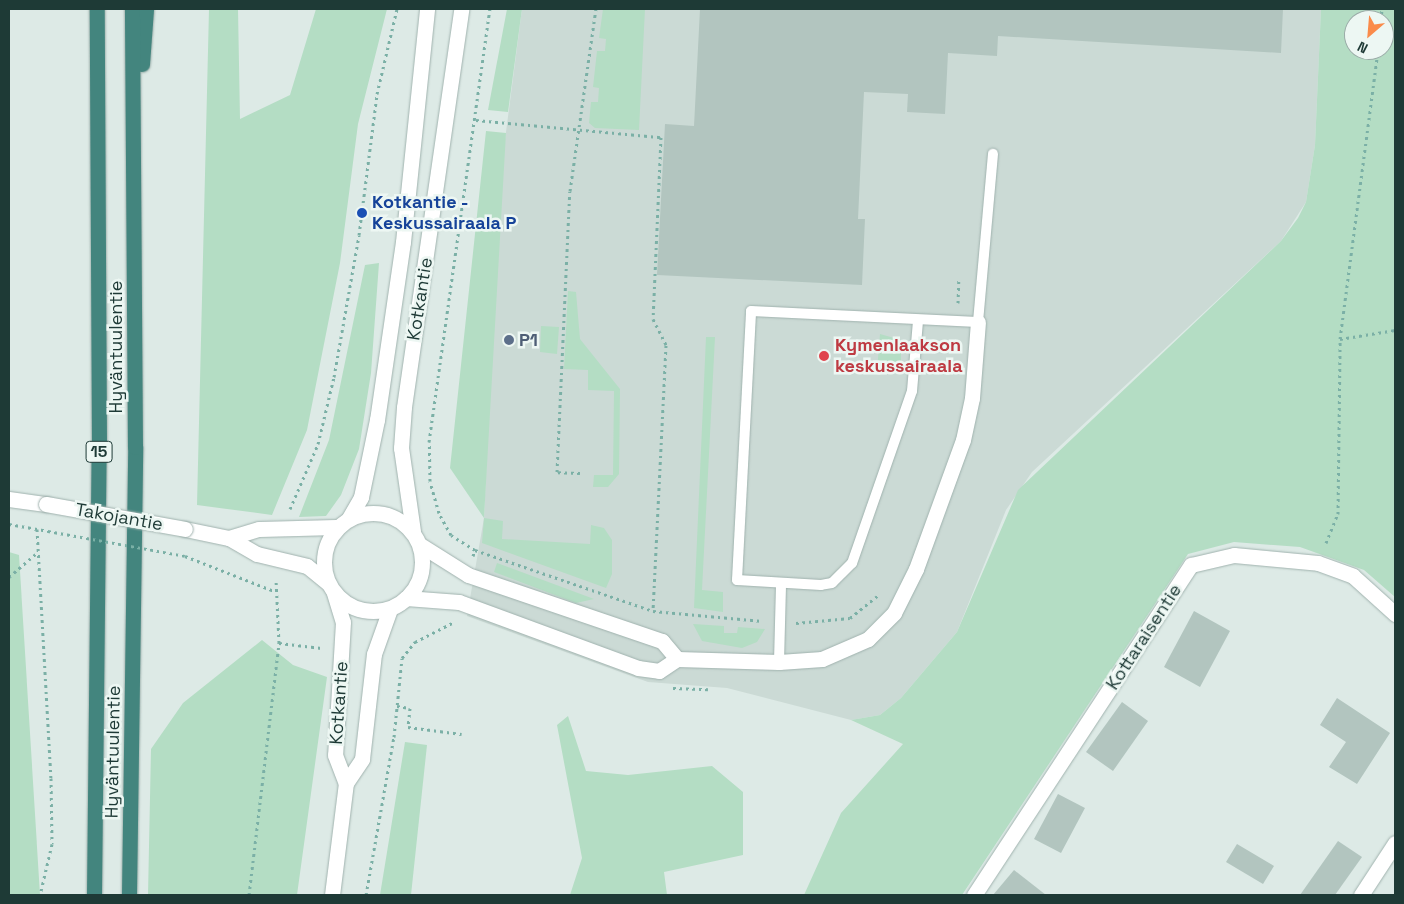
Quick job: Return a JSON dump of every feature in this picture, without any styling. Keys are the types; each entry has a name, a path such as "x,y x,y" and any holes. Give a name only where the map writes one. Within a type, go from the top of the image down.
{"highway":[{"name":"Hyväntuulentie","path":"94,895 99,445 97,9"},
{"name":"Hyväntuulentie","path":"129,895 135,156 132,9"},
{"path":"135,156 146,9"}],"street":[{"name":"Kotkantie","path":"349,518 360,496 378,410 403,242 427,9"},
{"name":"Kotkantie","path":"413,531 401,448 404,407 461,9"},
{"path":"406,598 459,602 638,668 659,671 677,659 779,662 822,659 868,640 894,613 916,569 963,440 974,388 978,322"},
{"name":"Takojantie","path":"9,499 46,504 229,538 257,554 306,566 330,587"},
{"path":"422,546 419,582 406,598 390,609 355,607 330,587 323,558 336,527 349,518 392,516 413,531 422,546 468,575 662,640 677,659"},
{"name":"Takojantie","path":"229,538 259,529 336,527"},
{"name":"Kottaraisentie","path":"974,895 1191,565 1234,555 1318,562 1353,576 1395,614"},
{"name":"Kotkantie","path":"330,587 343,622 335,756 346,783"},
{"name":"Kotkantie","path":"332,895 346,783 362,759 374,654 390,609"},
{"path":"1361,895 1395,842"}],"lane":[{"path":"918,321 912,391 852,563 832,583 781,583 737,580 751,311 918,321 978,322 993,154"},
{"path":"779,662 781,583"}],"path":[{"path":"286,520 318,444 334,377 360,235 377,94 397,9"},
{"path":"490,9 476,120 429,442 430,481 438,513 451,536 475,550 653,611 765,621"},
{"path":"580,473 557,472 570,191 596,9"},
{"path":"1318,562 1338,514 1340,339 1377,60"},
{"path":"476,120 579,132 661,138 652,319 666,345 653,619"},
{"path":"956,322 958,278"},
{"path":"1340,339 1395,330"},
{"path":"9,524 185,556 274,591"},
{"path":"37,529 36,554 50,688 52,778 52,844 40,895"},
{"path":"470,566 475,550"},
{"path":"9,577 36,554"},
{"path":"249,895 279,643 274,591 277,576"},
{"path":"796,623 850,618 882,590"},
{"path":"366,895 397,706 402,658 415,642 453,623 455,617"},
{"path":"279,643 333,649"},
{"path":"397,706 410,708 408,728 462,734"}],"shaded area":[{"name":"Kymenlaakson keskussairaala","path":"522,9 1321,9 1315,145 1306,202 1281,241 1032,472 1006,510 957,632 901,698 880,715 851,720 727,688 648,682 467,616 484,518 499,186"}],"green space":[{"path":"209,9 238,9 240,119 290,95 316,9 387,9 358,124 340,263 307,430 272,515 197,505"},
{"path":"507,9 522,9 508,112 488,110"},
{"path":"603,9 645,9 639,130 595,128 589,123 591,102 598,102 599,88 593,87 597,51 605,51 606,39 599,38"},
{"path":"1321,9 1395,9 1395,597 1364,570 1300,547 1234,542 1188,554 962,895 804,895 841,813 903,744 851,720 880,715 901,698 957,632 1018,490 1281,241 1298,218 1306,202 1315,145"},
{"path":"486,131 506,133 484,518 450,468"},
{"path":"379,263 371,373 359,449 341,495 326,516 299,517 329,440 365,265"},
{"path":"568,291 576,292 580,339 620,389 619,474 608,487 593,487 594,475 613,475 614,391 588,390 588,370 564,369"},
{"path":"541,326 559,327 557,354 540,352"},
{"path":"880,334 901,340 901,373 877,371"},
{"path":"706,337 715,337 702,590 723,592 723,612 694,608"},
{"path":"484,518 503,521 502,539 590,544 591,525 604,528 612,540 612,574 606,588 482,543"},
{"path":"9,552 19,555 40,895 9,895"},
{"path":"497,563 594,599 576,603 494,572"},
{"path":"693,624 724,626 724,633 737,633 738,627 765,629 757,642 742,648 702,641"},
{"path":"262,640 293,665 327,677 297,895 148,895 151,749 183,703"},
{"path":"568,716 586,771 628,775 712,766 743,792 743,855 664,872 667,895 570,895 582,858 557,725"},
{"path":"405,742 427,745 411,895 380,895"}],"building":[{"path":"700,9 1283,9 1281,53 998,36 997,56 948,53 945,114 907,112 908,94 864,92 858,219 865,219 862,285 657,275 665,124 694,126"},
{"path":"1194,611 1230,631 1200,687 1164,667"},
{"path":"1337,698 1390,733 1357,784 1329,767 1346,742 1320,725"},
{"path":"1122,702 1148,721 1113,771 1086,752"},
{"path":"1058,794 1085,808 1061,853 1034,839"},
{"path":"1338,841 1362,857 1335,895 1300,895"},
{"path":"1237,844 1274,866 1263,884 1226,862"},
{"path":"1014,870 1046,895 993,895"}],"place":[{"name":"Kotkantie - Keskussairaala P","path":"362,213"},
{"name":"P1","path":"509,340"},
{"name":"Kymenlaakson keskussairaala","path":"824,356"}]}
